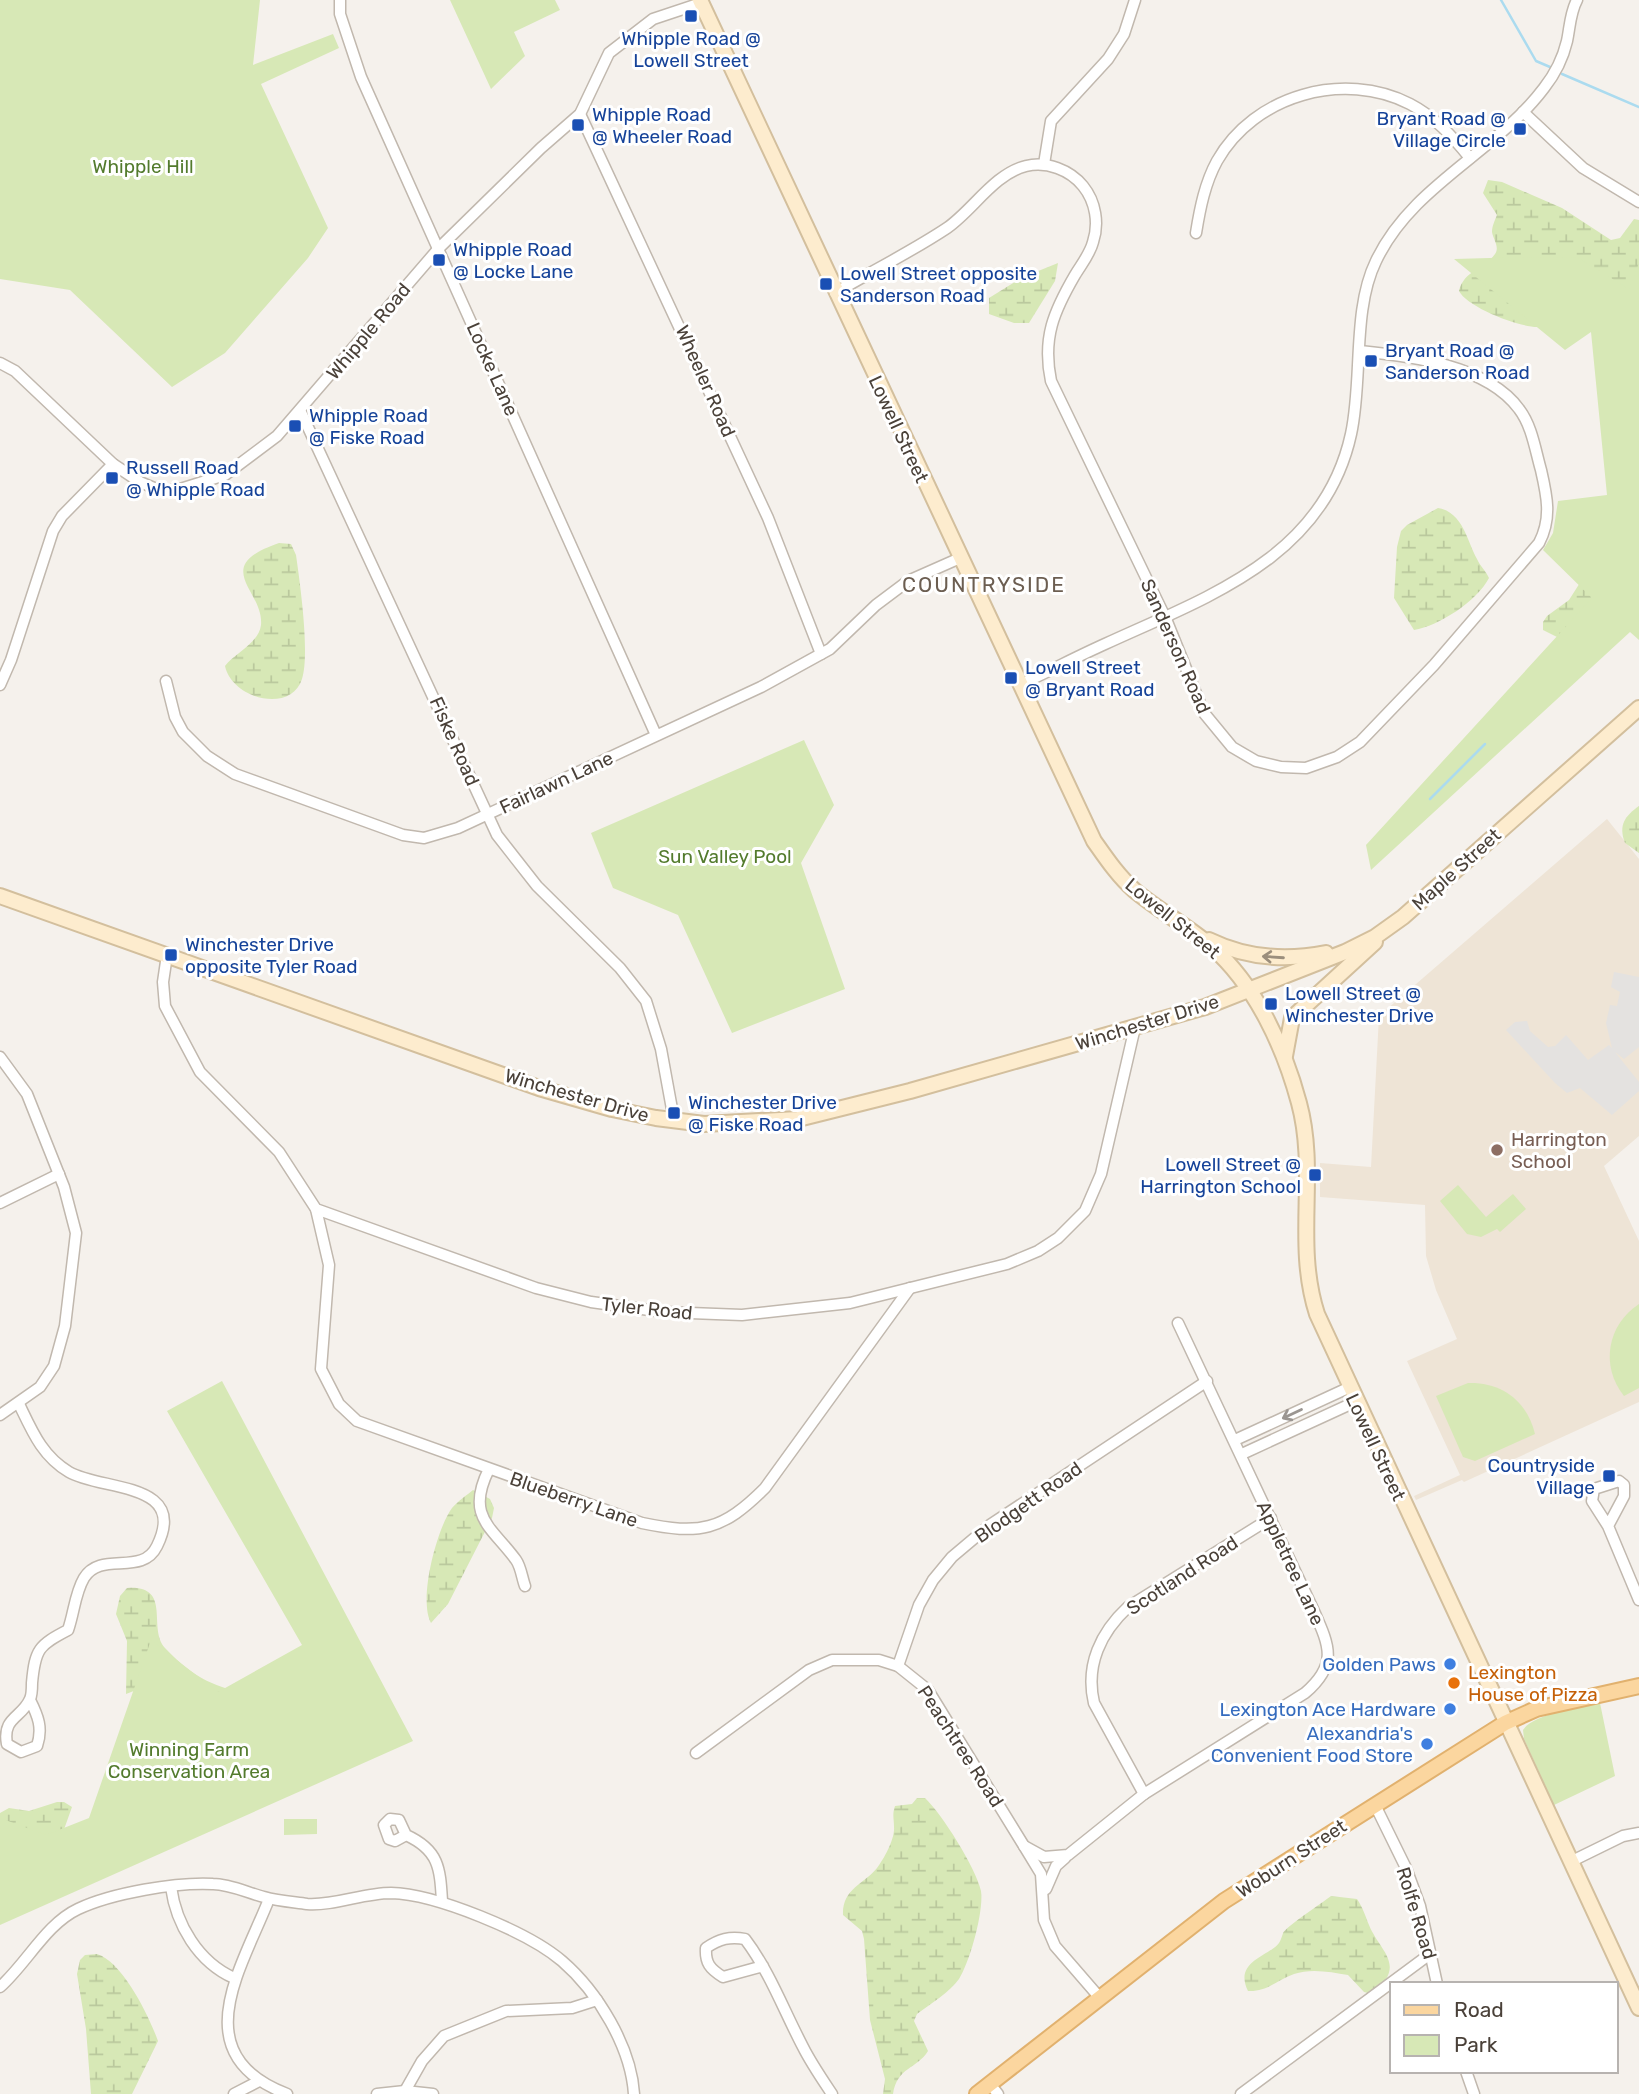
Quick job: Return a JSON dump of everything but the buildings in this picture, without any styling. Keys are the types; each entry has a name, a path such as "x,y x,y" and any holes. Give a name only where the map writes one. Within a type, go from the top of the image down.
{"main road":[{"name":"Lowell Street","path":"701,1 835,293 1094,841 1128,884 1214,948 1249,991 1285,1060 1300,1106 1306,1146 1304,1241 1308,1279 1317,1314 1348,1388 1639,2008"},
{"name":"Maple Street","path":"1249,991 1364,943 1385,931 1639,708"},
{"name":"Winchester Drive","path":"0,896 539,1088 611,1109 704,1124 798,1119 910,1091 1135,1027 1249,991"},
{"path":"1169,916 1218,944 1261,956 1311,956 1364,943"},
{"path":"1285,1060 1292,1018 1385,931"},
{"name":"Woburn Street","path":"977,2094 994,2089 1100,1998 1224,1902 1505,1723 1536,1709 1639,1686"}],"street":[{"name":"Locke Lane","path":"340,0 340,13 360,77 656,735"},
{"path":"835,293 947,228 1009,173 1027,166 1044,164 1051,121 1108,59 1124,34 1135,0"},
{"path":"1019,685 1106,643 1166,619 1258,569 1313,518 1329,492 1351,435 1368,285 1375,263 1408,212 1523,112 1559,65 1577,0"},
{"name":"Whipple Road","path":"0,363 15,371 113,464 132,478 154,488 170,491 191,488 225,475 247,460 300,410 439,248 541,148 580,114 609,53 653,19 701,1"},
{"path":"1196,233 1206,188 1228,145 1263,113 1304,94 1350,89 1395,97 1435,120 1470,158"},
{"path":"1523,112 1583,169 1639,202"},
{"name":"Wheeler Road","path":"580,114 689,341 768,518 821,654"},
{"name":"Sanderson Road","path":"1044,164 1062,170 1083,186 1091,199 1096,225 1090,250 1052,318 1047,344 1051,381 1166,619 1204,713 1231,747 1268,765 1294,769 1318,766 1360,742 1395,708 1539,543 1548,520 1546,490 1530,429 1512,401 1495,388 1442,364 1413,356 1360,351"},
{"name":"Fiske Road","path":"300,410 488,814 515,862 620,968 646,1001 661,1049 674,1120"},
{"path":"0,685 11,660 52,531 62,516 113,464"},
{"name":"Fairlawn Lane","path":"166,681 175,717 183,732 208,756 235,774 415,837 444,834 761,687 845,638 876,605 908,581 960,558"},
{"path":"167,955 163,982 165,1006 200,1072 279,1152 316,1209"},
{"name":"Tyler Road","path":"316,1209 536,1289 615,1306 742,1315 850,1303 1007,1264 1058,1238 1085,1211 1101,1174 1135,1027"},
{"path":"0,1057 27,1094 59,1174 76,1233 65,1326 54,1366 40,1387 0,1415"},
{"path":"0,1203 59,1174"},
{"name":"Blueberry Lane","path":"316,1209 329,1265 321,1369 328,1388 357,1421 642,1523 671,1529 718,1525 745,1508 765,1488 910,1288"},
{"name":"Appletree Lane","path":"1045,1894 1052,1873 1068,1855 1144,1794 1305,1693 1323,1675 1329,1661 1324,1634 1242,1454 1178,1323"},
{"name":"Blodgett Road","path":"898,1666 919,1605 933,1580 952,1558 990,1525 1207,1381"},
{"path":"1235,1440 1348,1388"},
{"path":"1242,1454 1355,1402"},
{"path":"19,1404 33,1436 58,1464 72,1474 135,1489 149,1496 160,1506 163,1518 162,1534 156,1549 144,1560 93,1568 84,1578 68,1630 43,1643 36,1654 30,1700 38,1717 39,1738 37,1746 21,1752 7,1744 5,1733 8,1724 30,1700"},
{"path":"489,1469 481,1485 481,1511 489,1531 518,1562 524,1586"},
{"path":"1608,1526 1624,1496 1622,1482 1606,1483 1594,1489 1591,1494 1598,1516 1608,1526 1639,1600"},
{"name":"Scotland Road","path":"1144,1794 1094,1703 1091,1689 1093,1667 1102,1637 1129,1607 1270,1518"},
{"name":"Peachtree Road","path":"696,1753 809,1670 832,1660 879,1660 898,1666 928,1690 1024,1846 1041,1874 1045,1894 1044,1920 1055,1946 1100,1998"},
{"name":"Rolfe Road","path":"1375,1805 1406,1868 1420,1906 1437,1982"},
{"path":"1570,1862 1623,1836 1639,1833"},
{"path":"406,1835 425,1843 440,1868 442,1900"},
{"path":"1024,1846 1044,1857 1068,1855"},
{"path":"0,1987 28,1960 58,1921 78,1909 113,1897 171,1886 215,1884 269,1899 311,1904 390,1893 442,1900 510,1931 561,1961 597,2000 633,2078 634,2094"},
{"path":"171,1886 173,1903 185,1933 215,1966 233,1978"},
{"path":"269,1899 233,1978 227,2008 236,2052 259,2081 288,2094"},
{"path":"763,1966 723,1977 713,1971 705,1960 706,1948 716,1941 733,1937 745,1939 763,1966 804,2051 832,2094"},
{"path":"1392,1982 1430,1954"},
{"path":"1241,2094 1390,1984"},
{"path":"405,2091 422,2062 444,2036 506,2011 572,2008 597,2000"},
{"path":"1467,2073 1474,2094"},
{"path":"234,2094 259,2081"},
{"path":"377,2094 405,2091 433,2094"}],"shaded area":[{"name":"Harrington School","path":"1607,819 1639,859 1639,1136 1604,1166 1639,1241 1639,1402 1464,1482 1462,1480 1416,1500 1414,1496 1460,1475 1407,1361 1457,1339 1436,1290 1426,1256 1425,1205 1320,1197 1320,1163 1371,1167 1379,1016"},
{"path":"1614,972 1639,977 1639,1047 1624,1059 1615,1052 1639,1082 1639,1091 1612,1115 1580,1088 1567,1093 1506,1030 1515,1022 1527,1021 1530,1031 1548,1047 1555,1046 1566,1035 1588,1060 1609,1045 1612,1048 1606,1023 1610,1005 1617,1006 1620,992 1611,987"}],"green space":[{"name":"Whipple Hill","path":"0,0 260,0 253,65 333,34 339,48 261,84 328,228 308,258 225,353 172,387 70,290 0,279"},
{"path":"450,0 555,0 560,10 514,32 525,56 491,89"},
{"path":"1488,180 1502,182 1562,208 1611,240 1620,238 1634,219 1639,220 1639,619 1559,638 1543,630 1543,622 1547,616 1569,600 1583,578 1612,500 1592,320 1529,326 1506,320 1482,309 1459,291 1465,279 1496,251 1492,232 1497,215 1483,193"},
{"path":"1578,258 1629,289 1639,263 1639,640 1630,632 1371,870 1366,845 1592,598 1543,550 1553,533 1558,501 1607,495 1591,332 1565,350 1454,259"},
{"path":"1058,263 1055,281 1029,323 1014,323 989,314 989,298 1021,278"},
{"path":"1438,508 1459,521 1478,562 1489,578 1467,604 1446,618 1414,630 1394,598 1397,547 1401,531 1407,525"},
{"path":"279,543 291,544 296,555 304,618 305,653 302,679 296,690 275,699 262,698 238,687 225,666 256,637 261,625 260,612 243,570 247,561 258,552"},
{"name":"Sun Valley Pool","path":"804,740 834,805 801,863 845,989 732,1033 678,915 613,888 591,833"},
{"path":"1639,806 1639,853 1625,843 1622,831 1627,817"},
{"path":"1458,1185 1486,1217 1513,1194 1526,1209 1500,1232 1497,1229 1481,1237 1467,1234 1440,1201"},
{"path":"1639,1304 1639,1388 1624,1396 1612,1372 1610,1347 1620,1323"},
{"name":"Winning Farm Conservation Area","path":"222,1381 413,1741 0,1925 0,1818 46,1835 89,1818 151,1640 218,1692 302,1645 167,1411"},
{"path":"1468,1383 1492,1386 1511,1396 1526,1412 1535,1434 1475,1461 1463,1457 1436,1396"},
{"path":"473,1490 490,1499 494,1508 492,1518 448,1604 431,1623 427,1598 435,1547 452,1508"},
{"path":"127,1588 150,1593 156,1609 160,1640 186,1668 217,1685 255,1697 139,1689 126,1694 127,1641 116,1614 120,1596"},
{"path":"1600,1703 1615,1776 1554,1805 1524,1739 1523,1730 1528,1724 1547,1715"},
{"path":"917,1798 925,1798 932,1806 966,1856 981,1891 980,1911 972,1949 959,1979 917,2014 914,2021 928,2051 903,2073 893,2094 883,2094 885,2079 870,2020 864,1939 862,1931 843,1915 844,1906 850,1893 872,1874 886,1854 894,1832 895,1806 912,1804"},
{"path":"64,1802 72,1807 62,1835 0,1855 0,1813 9,1808 29,1811"},
{"path":"284,1819 317,1819 317,1834 284,1835"},
{"path":"1331,1896 1357,1899 1359,1902 1388,1959 1390,1967 1383,1984 1372,1994 1364,1992 1348,1975 1307,1971 1294,1974 1261,1990 1248,1991 1245,1973 1249,1966 1274,1948 1291,1925"},
{"path":"97,1954 107,1959 125,1978 142,2005 158,2041 132,2094 91,2094 86,2029 77,1974 80,1960 85,1955"}],"waterway":[{"path":"1501,0 1536,61 1550,67"},
{"path":"1562,74 1639,107"},
{"path":"1430,799 1485,744"}],"place":[{"name":"Whipple Road @ Lowell Street","path":"691,16"},
{"name":"Whipple Road @ Wheeler Road","path":"578,125"},
{"name":"Bryant Road @ Village Circle","path":"1520,129"},
{"name":"Whipple Road @ Locke Lane","path":"439,260"},
{"name":"Lowell Street opposite Sanderson Road","path":"826,284"},
{"name":"Bryant Road @ Sanderson Road","path":"1371,361"},
{"name":"Whipple Road @ Fiske Road","path":"295,426"},
{"name":"Russell Road @ Whipple Road","path":"112,478"},
{"name":"Lowell Street @ Bryant Road","path":"1011,678"},
{"name":"Winchester Drive opposite Tyler Road","path":"171,955"},
{"name":"Lowell Street @ Winchester Drive","path":"1271,1004"},
{"name":"Winchester Drive @ Fiske Road","path":"674,1113"},
{"name":"Harrington School","path":"1497,1150"},
{"name":"Lowell Street @ Harrington School","path":"1315,1175"},
{"name":"Countryside Village","path":"1609,1476"},
{"name":"Golden Paws","path":"1450,1664"},
{"name":"Lexington House of Pizza","path":"1454,1683"},
{"name":"Lexington Ace Hardware","path":"1450,1709"},
{"name":"Alexandria's Convenient Food Store","path":"1427,1744"}],"district":[{"name":"COUNTRYSIDE","path":"984,585"}]}
